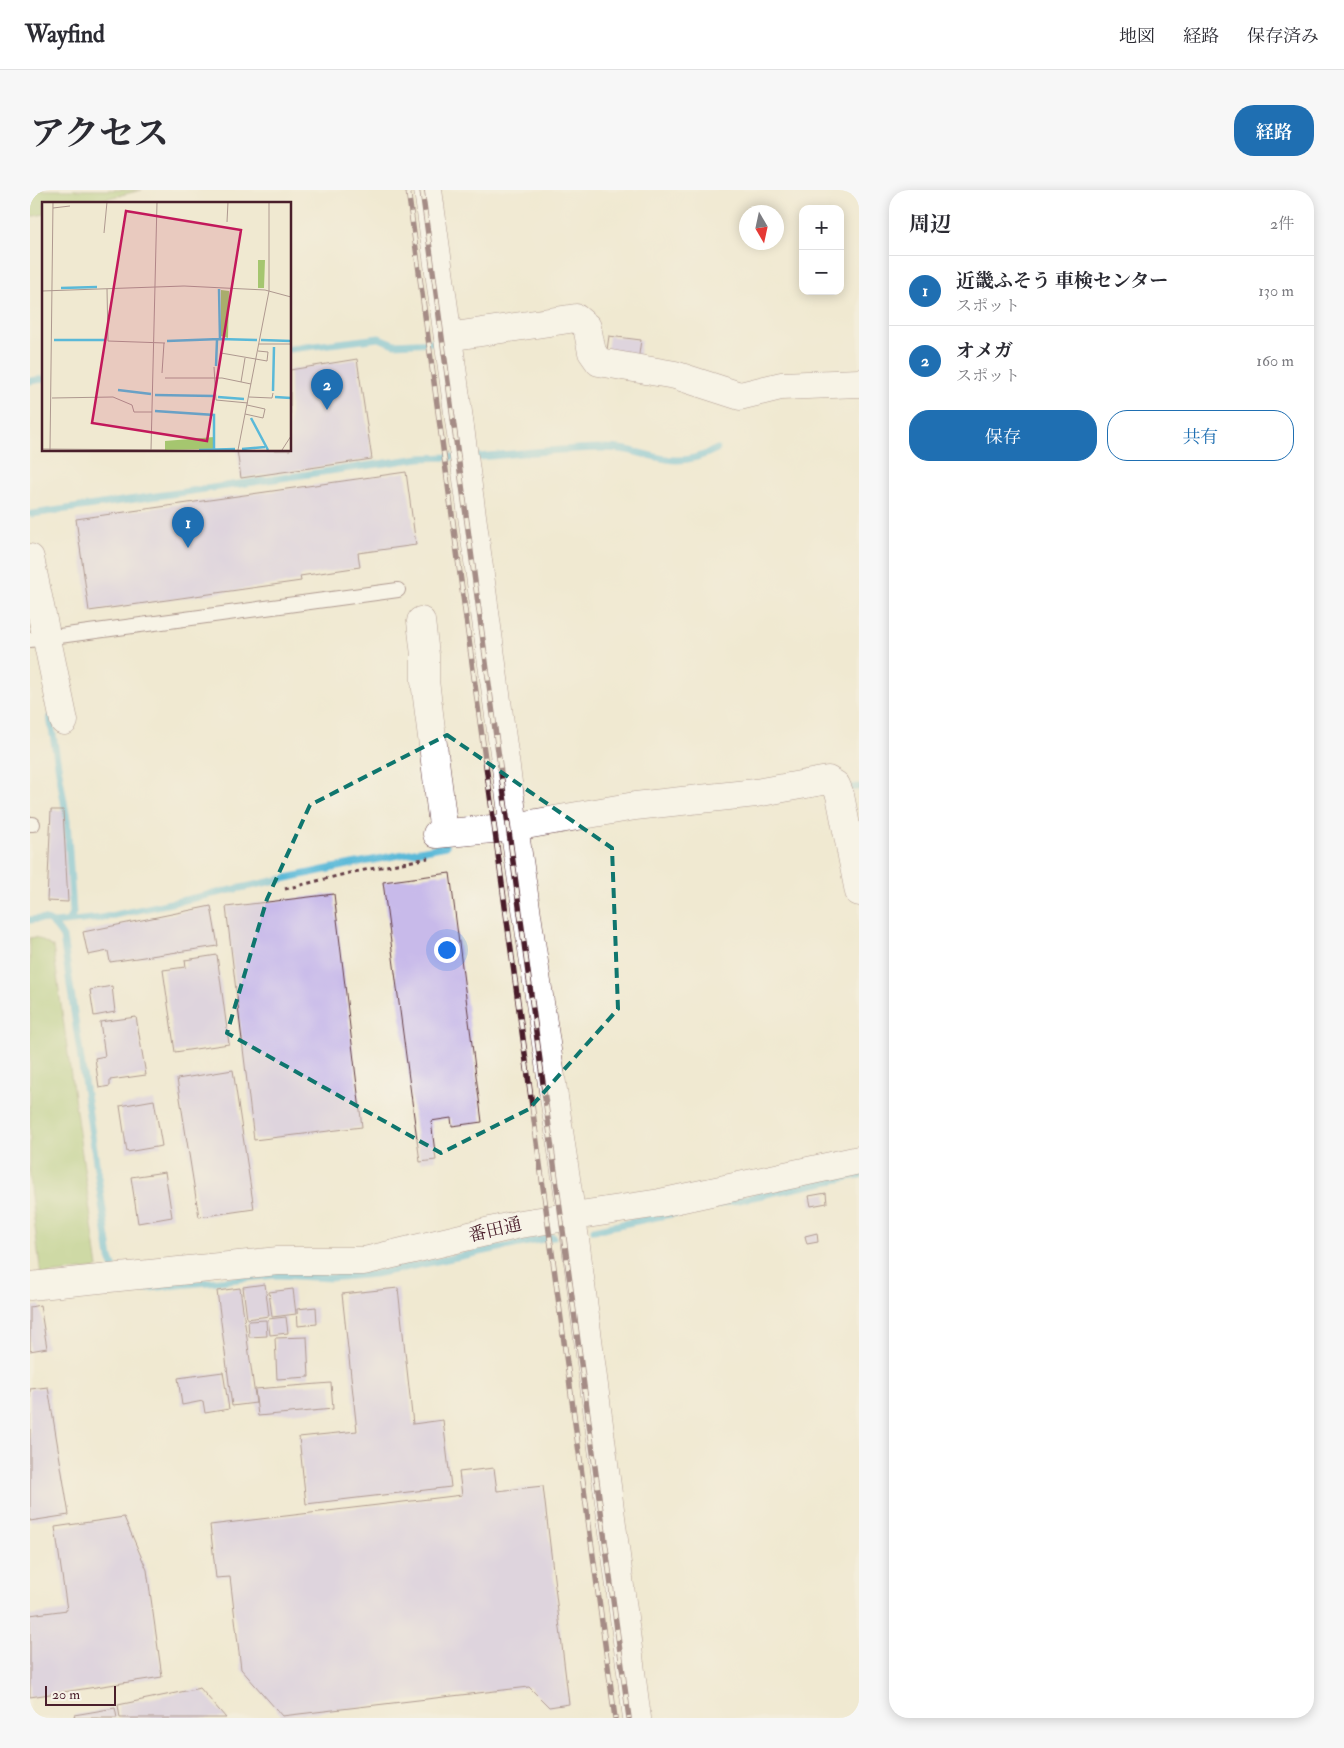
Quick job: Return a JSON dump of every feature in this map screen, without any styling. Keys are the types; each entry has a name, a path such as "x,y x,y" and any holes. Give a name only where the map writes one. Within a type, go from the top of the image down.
{"street":[{"path":"428,190 516,835 571,1216 637,1718"},
{"path":"448,337 576,318 587,327 592,352 600,362 675,375 740,396 781,386 859,383"},
{"path":"30,558 38,640 64,721"},
{"path":"421,621 425,655 425,681 437,842 516,835 635,806 756,793 828,780 838,790 859,892"},
{"name":"番田通","path":"30,1286 278,1260 364,1261 520,1224 660,1203 859,1160"}],"lane":[{"path":"38,640 398,590"}],"path":[{"path":"285,889 349,873 437,842"}],"highlighted area":[{"path":"447,735 612,848 618,1009 529,1109 441,1153 227,1033 267,899 310,805"}],"green space":[{"path":"30,190 142,190 92,202 42,202 42,214 30,217"},
{"path":"36,937 53,947 98,1268 41,1275 30,1186 30,938"}],"building":[{"path":"609,336 641,340 638,361 606,357"},
{"path":"357,359 372,459 241,478 237,451 291,451 291,370"},
{"path":"406,472 416,545 358,553 360,567 300,576 301,581 89,611 76,519"},
{"path":"51,810 63,810 68,902 47,901"},
{"path":"450,873 482,1122 452,1126 451,1118 431,1121 436,1160 420,1162 383,882"},
{"path":"334,894 362,1127 254,1140 226,907"},
{"path":"211,906 218,946 110,962 108,951 88,955 83,932"},
{"path":"217,955 229,1044 175,1052 163,970 186,967 185,960"},
{"path":"112,986 115,1012 94,1016 90,990"},
{"path":"136,1017 146,1075 110,1080 110,1086 99,1088 95,1058 105,1056 100,1022"},
{"path":"233,1070 254,1209 199,1217 177,1079"},
{"path":"154,1100 162,1146 127,1152 120,1106"},
{"path":"165,1172 172,1217 138,1223 131,1177"},
{"path":"826,1193 827,1203 811,1206 809,1196"},
{"path":"817,1233 818,1242 807,1244 805,1236"},
{"path":"265,1284 269,1316 247,1319 243,1287"},
{"path":"240,1288 256,1403 232,1406 217,1291"},
{"path":"398,1288 413,1424 443,1420 451,1487 306,1504 299,1437 357,1431 342,1294"},
{"path":"293,1289 296,1314 272,1317 269,1292"},
{"path":"40,1305 47,1348 30,1351 30,1307"},
{"path":"316,1307 317,1324 298,1326 297,1309"},
{"path":"286,1317 288,1333 270,1335 268,1319"},
{"path":"266,1320 267,1336 249,1337 248,1321"},
{"path":"307,1337 309,1377 277,1379 275,1338"},
{"path":"223,1372 229,1409 205,1413 203,1401 182,1405 178,1378"},
{"path":"331,1383 333,1409 258,1416 255,1389"},
{"path":"48,1387 69,1515 30,1521 30,1389"},
{"path":"494,1468 497,1491 543,1486 569,1704 549,1707 529,1687 282,1716 241,1669 230,1577 216,1578 210,1525 462,1495 459,1472"},
{"path":"124,1517 147,1570 162,1677 30,1697 30,1615 67,1610 55,1527"},
{"path":"200,1688 226,1718 120,1718 118,1705"},
{"path":"115,1708 117,1718 75,1718 74,1715"}],"waterway":[{"path":"291,349 379,338 394,344 437,342"},
{"path":"30,381 42,379"},
{"path":"479,457 602,448 633,451 671,460 684,460 717,449"},
{"path":"32,514 420,458 451,457"},
{"path":"50,717 67,820 73,913 68,921"},
{"path":"844,788 859,787"},
{"path":"54,923 101,918 347,865 446,846"},
{"path":"30,920 47,920 53,924 63,937 110,1258 115,1271"},
{"path":"594,1230 859,1175"},
{"path":"119,1284 121,1291 277,1275 330,1278 375,1274 553,1237"}],"railway":[{"path":"408,190 615,1718"},
{"path":"422,190 629,1718"}],"place":[{"name":"オメガ","path":"327,410"},
{"name":"近畿ふそう 車検センター","path":"188,548"}]}
